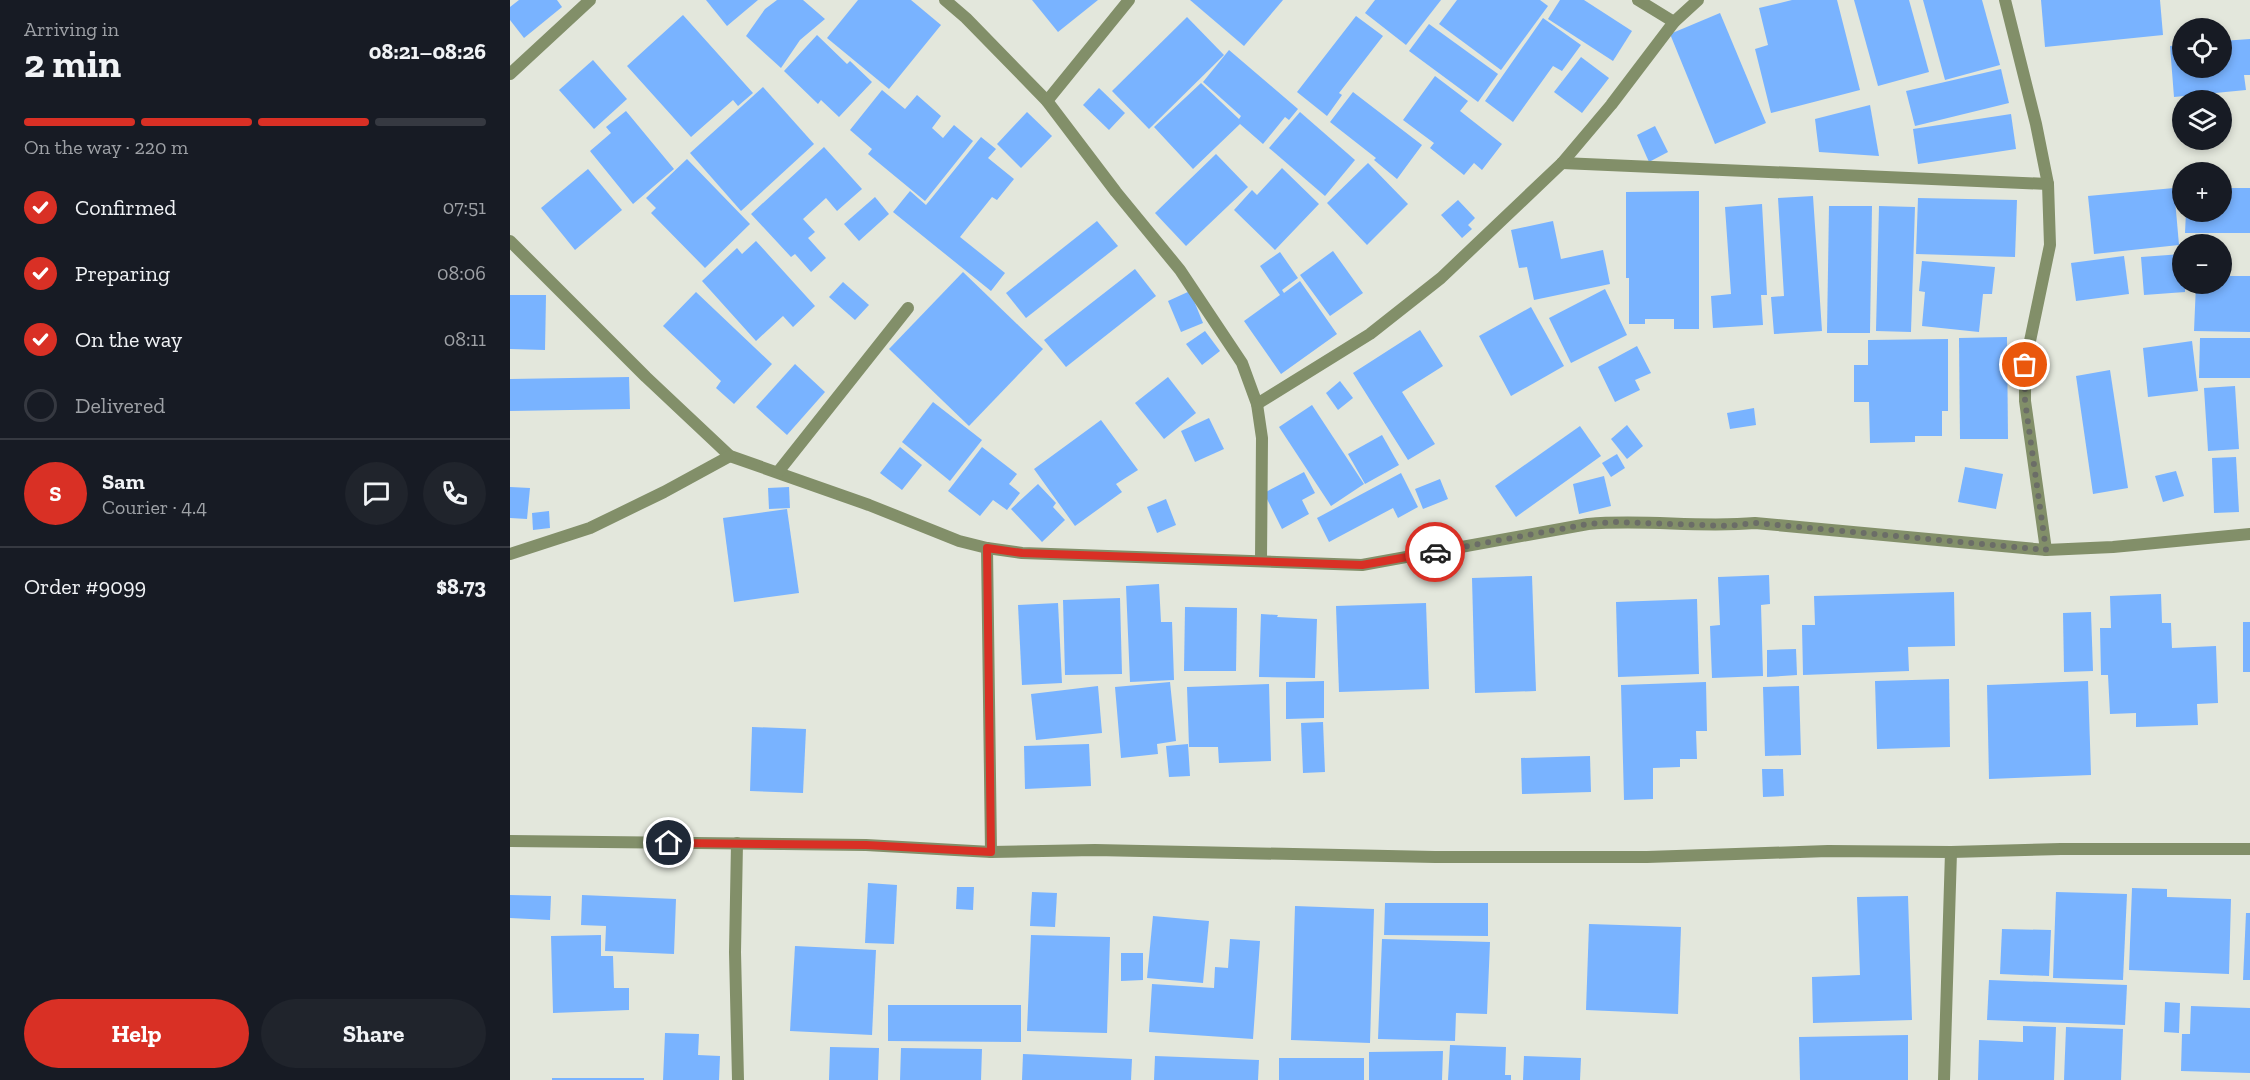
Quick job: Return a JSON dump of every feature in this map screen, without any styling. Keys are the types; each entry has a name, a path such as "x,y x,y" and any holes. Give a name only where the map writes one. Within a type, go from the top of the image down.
{"street":[{"path":"510,74 590,0"},
{"path":"945,0 966,18 1047,101 1116,192 1180,270 1242,363 1257,404 1262,438 1261,560"},
{"path":"1047,101 1129,0"},
{"path":"1638,0 1674,22"},
{"path":"1257,404 1370,334 1441,278 1562,163 1611,105 1674,22 1698,0"},
{"path":"2005,0 2036,124 2048,184 2050,245 2025,365 2025,401 2046,550"},
{"path":"1562,163 2048,184"},
{"path":"510,241 645,377 730,456 869,505 959,541 987,548 1022,553 1362,565 1588,524 1616,522 1729,526 1755,523 2046,550 2113,547 2250,534"},
{"path":"778,472 908,308"},
{"path":"510,554 590,528 664,492 730,456"},
{"path":"987,548 991,852"},
{"path":"510,841 866,845 991,852 1095,850 1435,857 1647,857 1828,851 2250,849"},
{"path":"737,843 735,952 738,1080"},
{"path":"1944,1080 1951,852"}],"building":[{"path":"519,0 557,0 562,7 524,38 510,20 510,7"},
{"path":"706,0 758,0 727,26"},
{"path":"777,0 803,0 825,19 800,40 781,68 746,36 765,9"},
{"path":"858,0 911,0 941,25 889,89 827,38"},
{"path":"1032,0 1098,0 1058,32"},
{"path":"1190,0 1283,0 1244,46"},
{"path":"1375,0 1441,0 1406,45 1365,13"},
{"path":"1457,0 1540,0 1548,6 1501,70 1439,24"},
{"path":"1560,0 1584,0 1632,31 1613,61 1548,19"},
{"path":"1792,0 1837,0 1860,90 1771,113 1755,49 1768,45 1759,8"},
{"path":"1854,0 1909,0 1929,72 1878,86"},
{"path":"1923,0 1982,0 2000,65 1945,80"},
{"path":"2041,0 2160,0 2163,35 2045,47"},
{"path":"1720,13 1766,123 1715,144 1670,34"},
{"path":"683,15 753,93 738,106 733,100 691,137 627,66"},
{"path":"1356,16 1383,36 1339,93 1342,95 1327,116 1297,92"},
{"path":"1187,17 1224,55 1149,129 1112,91"},
{"path":"1543,18 1581,45 1562,71 1553,66 1513,122 1485,101"},
{"path":"1429,24 1498,74 1478,102 1409,51"},
{"path":"817,35 847,64 850,61 872,82 839,117 821,100 818,104 784,71"},
{"path":"2250,39 2250,75 2244,75 2246,90 2173,90 2173,78 2232,78 2232,40"},
{"path":"2170,46 2172,46 2172,72"},
{"path":"1229,50 1298,109 1289,120 1285,117 1263,144 1240,124 1193,169 1154,127 1201,83 1239,119 1241,116 1203,82"},
{"path":"1581,57 1609,78 1582,113 1554,92"},
{"path":"593,60 627,99 594,129 559,90"},
{"path":"2001,69 2009,103 1915,126 1906,91"},
{"path":"1435,76 1468,101 1460,111 1502,144 1482,170 1474,163 1464,175 1430,148 1434,143 1403,120"},
{"path":"763,87 814,144 741,211 690,153"},
{"path":"1099,88 1125,113 1109,130 1083,105"},
{"path":"882,90 905,109 917,95 941,116 932,128 943,138 954,125 973,141 925,201 868,154 872,149 850,130"},
{"path":"1353,92 1422,145 1397,179 1374,160 1376,158 1330,122"},
{"path":"1870,105 1879,156 1819,152 1815,119"},
{"path":"626,111 674,169 633,204 590,151 611,133 606,127"},
{"path":"1027,112 1052,136 1021,168 997,144"},
{"path":"1300,112 1355,160 1325,196 1269,148"},
{"path":"2011,114 2016,149 1918,164 1913,129"},
{"path":"1655,126 1668,152 1649,162 1637,135"},
{"path":"981,137 996,149 988,158 1014,179 997,200 992,197 960,237 1005,273 991,291 893,212 910,191 926,205"},
{"path":"824,147 862,189 837,211 826,198 803,219 815,232 808,238 826,258 811,272 795,254 791,257 751,214"},
{"path":"1216,154 1248,187 1186,246 1155,213"},
{"path":"687,159 750,224 705,268 651,213 656,208 646,198"},
{"path":"1368,163 1408,204 1367,245 1327,203"},
{"path":"1282,168 1319,204 1275,250 1234,210 1252,190 1257,195"},
{"path":"588,169 622,210 575,250 541,208"},
{"path":"2172,188 2172,222 2177,222 2178,234 2172,234 2172,246 2094,254 2088,196"},
{"path":"2232,188 2250,188 2250,233 2185,233 2186,222 2232,222"},
{"path":"1699,191 1699,329 1674,329 1674,319 1645,319 1645,324 1629,324 1629,278 1626,278 1626,192"},
{"path":"1813,196 1822,331 1774,334 1771,297 1784,296 1778,198"},
{"path":"875,197 889,214 859,241 844,224"},
{"path":"1918,198 2017,200 2015,257 1916,254"},
{"path":"1458,200 1475,218 1468,225 1472,229 1462,238 1441,215"},
{"path":"1762,204 1767,295 1761,295 1763,325 1713,328 1711,296 1731,294 1725,207"},
{"path":"1829,206 1872,206 1870,333 1827,333"},
{"path":"1879,206 1915,207 1911,332 1876,331"},
{"path":"1097,221 1118,246 1026,318 1006,293"},
{"path":"1553,221 1561,259 1603,250 1610,284 1534,300 1527,267 1519,268 1511,230"},
{"path":"756,241 815,306 793,327 783,316 756,341 702,281 737,248 742,254"},
{"path":"1333,251 1363,293 1330,316 1300,275"},
{"path":"1280,252 1298,278 1282,290 1284,293 1300,281 1337,334 1281,374 1244,321 1280,295 1260,266"},
{"path":"2172,255 2172,293 2144,295 2141,257"},
{"path":"2124,256 2129,294 2076,301 2071,263"},
{"path":"1922,261 1995,267 1992,294 1983,294 1979,332 1922,326 1925,292 1919,291"},
{"path":"1135,269 1156,296 1066,367 1044,340"},
{"path":"963,272 1043,349 969,426 889,349"},
{"path":"2232,276 2250,276 2250,332 2194,331 2196,294 2232,294"},
{"path":"843,282 869,305 855,320 829,297"},
{"path":"1605,289 1627,335 1571,363 1549,318"},
{"path":"1190,291 1203,323 1181,332 1168,301"},
{"path":"696,292 772,364 734,404 716,388 721,381 663,326"},
{"path":"510,295 546,295 545,350 510,349"},
{"path":"1531,307 1564,366 1511,396 1479,336"},
{"path":"1420,330 1443,366 1402,392 1435,444 1408,460 1353,373"},
{"path":"1205,331 1220,351 1202,365 1186,344"},
{"path":"2007,337 2008,439 1960,439 1959,338"},
{"path":"2200,338 2250,338 2250,378 2199,378"},
{"path":"1948,339 1948,411 1942,411 1942,436 1915,436 1915,442 1870,443 1869,402 1854,402 1854,365 1868,365 1868,340"},
{"path":"2192,341 2198,391 2148,397 2143,348"},
{"path":"1637,346 1651,373 1635,380 1640,390 1615,402 1598,367"},
{"path":"795,364 825,392 787,435 756,407"},
{"path":"2110,370 2128,488 2093,494 2076,376"},
{"path":"629,377 630,409 510,411 510,379"},
{"path":"1168,377 1196,413 1164,439 1135,403"},
{"path":"1340,381 1353,398 1338,410 1326,393"},
{"path":"2235,386 2239,449 2208,451 2204,388"},
{"path":"933,402 982,440 950,481 902,442"},
{"path":"1312,405 1364,484 1331,506 1279,427"},
{"path":"1754,408 1756,425 1730,429 1727,413"},
{"path":"1209,418 1224,449 1195,462 1181,431"},
{"path":"1101,420 1138,470 1116,484 1122,492 1075,526 1034,469"},
{"path":"1627,425 1643,446 1627,459 1611,439"},
{"path":"1580,426 1601,456 1516,517 1495,486"},
{"path":"1382,435 1399,465 1365,484 1348,454"},
{"path":"900,447 922,465 902,490 880,473"},
{"path":"982,447 1017,474 1009,484 1020,493 1007,510 993,500 980,516 948,491"},
{"path":"1617,454 1625,468 1611,477 1602,463"},
{"path":"2236,457 2239,512 2214,513 2212,458"},
{"path":"1965,467 2003,474 1996,509 1958,502"},
{"path":"2176,471 2184,496 2163,502 2155,476"},
{"path":"1304,472 1315,493 1302,500 1309,514 1282,529 1264,493"},
{"path":"1401,473 1418,507 1398,518 1393,508 1329,542 1317,518"},
{"path":"1604,476 1611,506 1579,514 1573,484"},
{"path":"1440,479 1448,499 1423,509 1415,489"},
{"path":"1038,484 1056,503 1053,507 1065,520 1042,542 1011,509"},
{"path":"510,487 530,488 527,519 510,518"},
{"path":"789,487 790,508 769,509 768,488"},
{"path":"1166,499 1176,525 1157,533 1147,507"},
{"path":"787,509 799,593 734,602 723,518"},
{"path":"549,511 550,528 533,530 532,513"},
{"path":"1769,575 1770,604 1761,605 1763,676 1712,678 1710,626 1720,625 1718,577"},
{"path":"1532,576 1536,691 1475,693 1472,578"},
{"path":"1159,584 1161,622 1172,622 1174,680 1130,682 1126,586"},
{"path":"1954,592 1955,646 1908,647 1909,671 1803,675 1802,625 1815,625 1814,596"},
{"path":"2161,594 2162,623 2171,623 2172,648 2216,646 2218,703 2197,704 2198,725 2136,727 2136,713 2110,714 2108,675 2101,675 2100,628 2111,628 2110,596"},
{"path":"1120,598 1122,674 1065,675 1063,600"},
{"path":"1697,599 1699,674 1618,677 1616,602"},
{"path":"1058,603 1062,683 1022,685 1018,605"},
{"path":"1426,603 1429,689 1339,692 1336,606"},
{"path":"1185,607 1237,608 1236,671 1184,671"},
{"path":"2091,612 2093,671 2064,672 2063,613"},
{"path":"1261,614 1317,619 1315,678 1259,677"},
{"path":"2243,622 2250,622 2250,672 2243,672"},
{"path":"1796,649 1797,675 1767,677 1767,650"},
{"path":"1949,679 1950,747 1877,749 1875,681"},
{"path":"1324,681 1324,718 1286,719 1286,682"},
{"path":"2088,681 2091,775 1989,779 1987,685"},
{"path":"1170,682 1176,741 1157,744 1158,754 1121,758 1115,687"},
{"path":"1706,682 1707,731 1696,731 1697,759 1680,759 1680,767 1653,768 1653,799 1624,800 1621,685"},
{"path":"1269,684 1271,761 1219,763 1218,747 1189,747 1187,687"},
{"path":"1098,686 1102,733 1036,740 1031,694"},
{"path":"1799,686 1801,755 1765,756 1763,687"},
{"path":"1323,722 1325,772 1303,773 1301,723"},
{"path":"752,727 806,729 803,793 750,791"},
{"path":"1089,744 1091,786 1025,789 1024,746"},
{"path":"1188,744 1190,776 1169,777 1166,746"},
{"path":"1590,756 1591,792 1522,794 1521,758"},
{"path":"1762,769 1783,769 1784,796 1763,797"},
{"path":"868,883 897,885 894,944 865,943"},
{"path":"957,887 974,887 973,910 956,909"},
{"path":"2132,888 2167,889 2167,897 2231,899 2229,974 2129,970"},
{"path":"1032,892 1057,893 1055,927 1030,926"},
{"path":"2056,892 2127,894 2123,980 2053,978"},
{"path":"510,895 551,896 550,920 510,918"},
{"path":"582,895 676,899 674,954 605,951 606,926 581,925"},
{"path":"1908,896 1912,1020 1813,1023 1812,977 1860,975 1857,897"},
{"path":"1385,903 1488,903 1488,936 1384,935"},
{"path":"1295,906 1374,909 1370,1043 1291,1040"},
{"path":"2246,913 2250,913 2250,980 2243,980"},
{"path":"1153,916 1209,921 1203,983 1147,978"},
{"path":"1589,924 1681,927 1678,1014 1586,1010"},
{"path":"2002,929 2051,930 2049,976 2000,974"},
{"path":"601,935 601,956 613,956 614,988 629,988 629,1010 553,1013 551,936"},
{"path":"1031,935 1110,937 1107,1033 1027,1031"},
{"path":"1230,939 1260,941 1253,1039 1149,1032 1152,984 1214,988 1215,967 1228,968"},
{"path":"1382,939 1490,942 1487,1014 1456,1013 1455,1041 1378,1039"},
{"path":"795,946 876,950 872,1035 790,1031"},
{"path":"1121,953 1143,953 1143,980 1121,981"},
{"path":"1989,980 2127,985 2125,1025 1987,1020"},
{"path":"2165,1002 2180,1003 2179,1033 2164,1032"},
{"path":"888,1005 1021,1005 1021,1042 888,1041"},
{"path":"2191,1006 2250,1008 2250,1073 2181,1071 2182,1034 2190,1034"},
{"path":"2023,1026 2056,1027 2054,1080 1978,1080 1979,1040 2023,1042"},
{"path":"2066,1027 2123,1029 2121,1080 2064,1080"},
{"path":"665,1033 699,1034 698,1055 720,1056 719,1080 663,1080"},
{"path":"1908,1035 1908,1080 1800,1080 1799,1037"},
{"path":"1450,1045 1506,1047 1505,1075 1511,1075 1511,1080 1448,1080"},
{"path":"830,1047 879,1048 878,1080 829,1080"},
{"path":"901,1048 982,1049 981,1080 900,1080"},
{"path":"1443,1051 1442,1080 1369,1080 1369,1052"},
{"path":"1023,1054 1132,1059 1131,1080 1022,1080"},
{"path":"1155,1056 1259,1060 1258,1080 1154,1080"},
{"path":"1524,1056 1581,1058 1580,1080 1523,1080"},
{"path":"1279,1058 1364,1058 1364,1080 1279,1080"},
{"path":"552,1078 644,1078 644,1080 552,1080"}],"way so far":[{"path":"1435,552 1588,524 1616,522 1729,526 1755,523 2046,550 2025,401 2025,365"}],"route":[{"path":"669,843 866,845 991,852 987,548 1022,553 1261,560 1338,565 1362,565 1435,552"}]}
